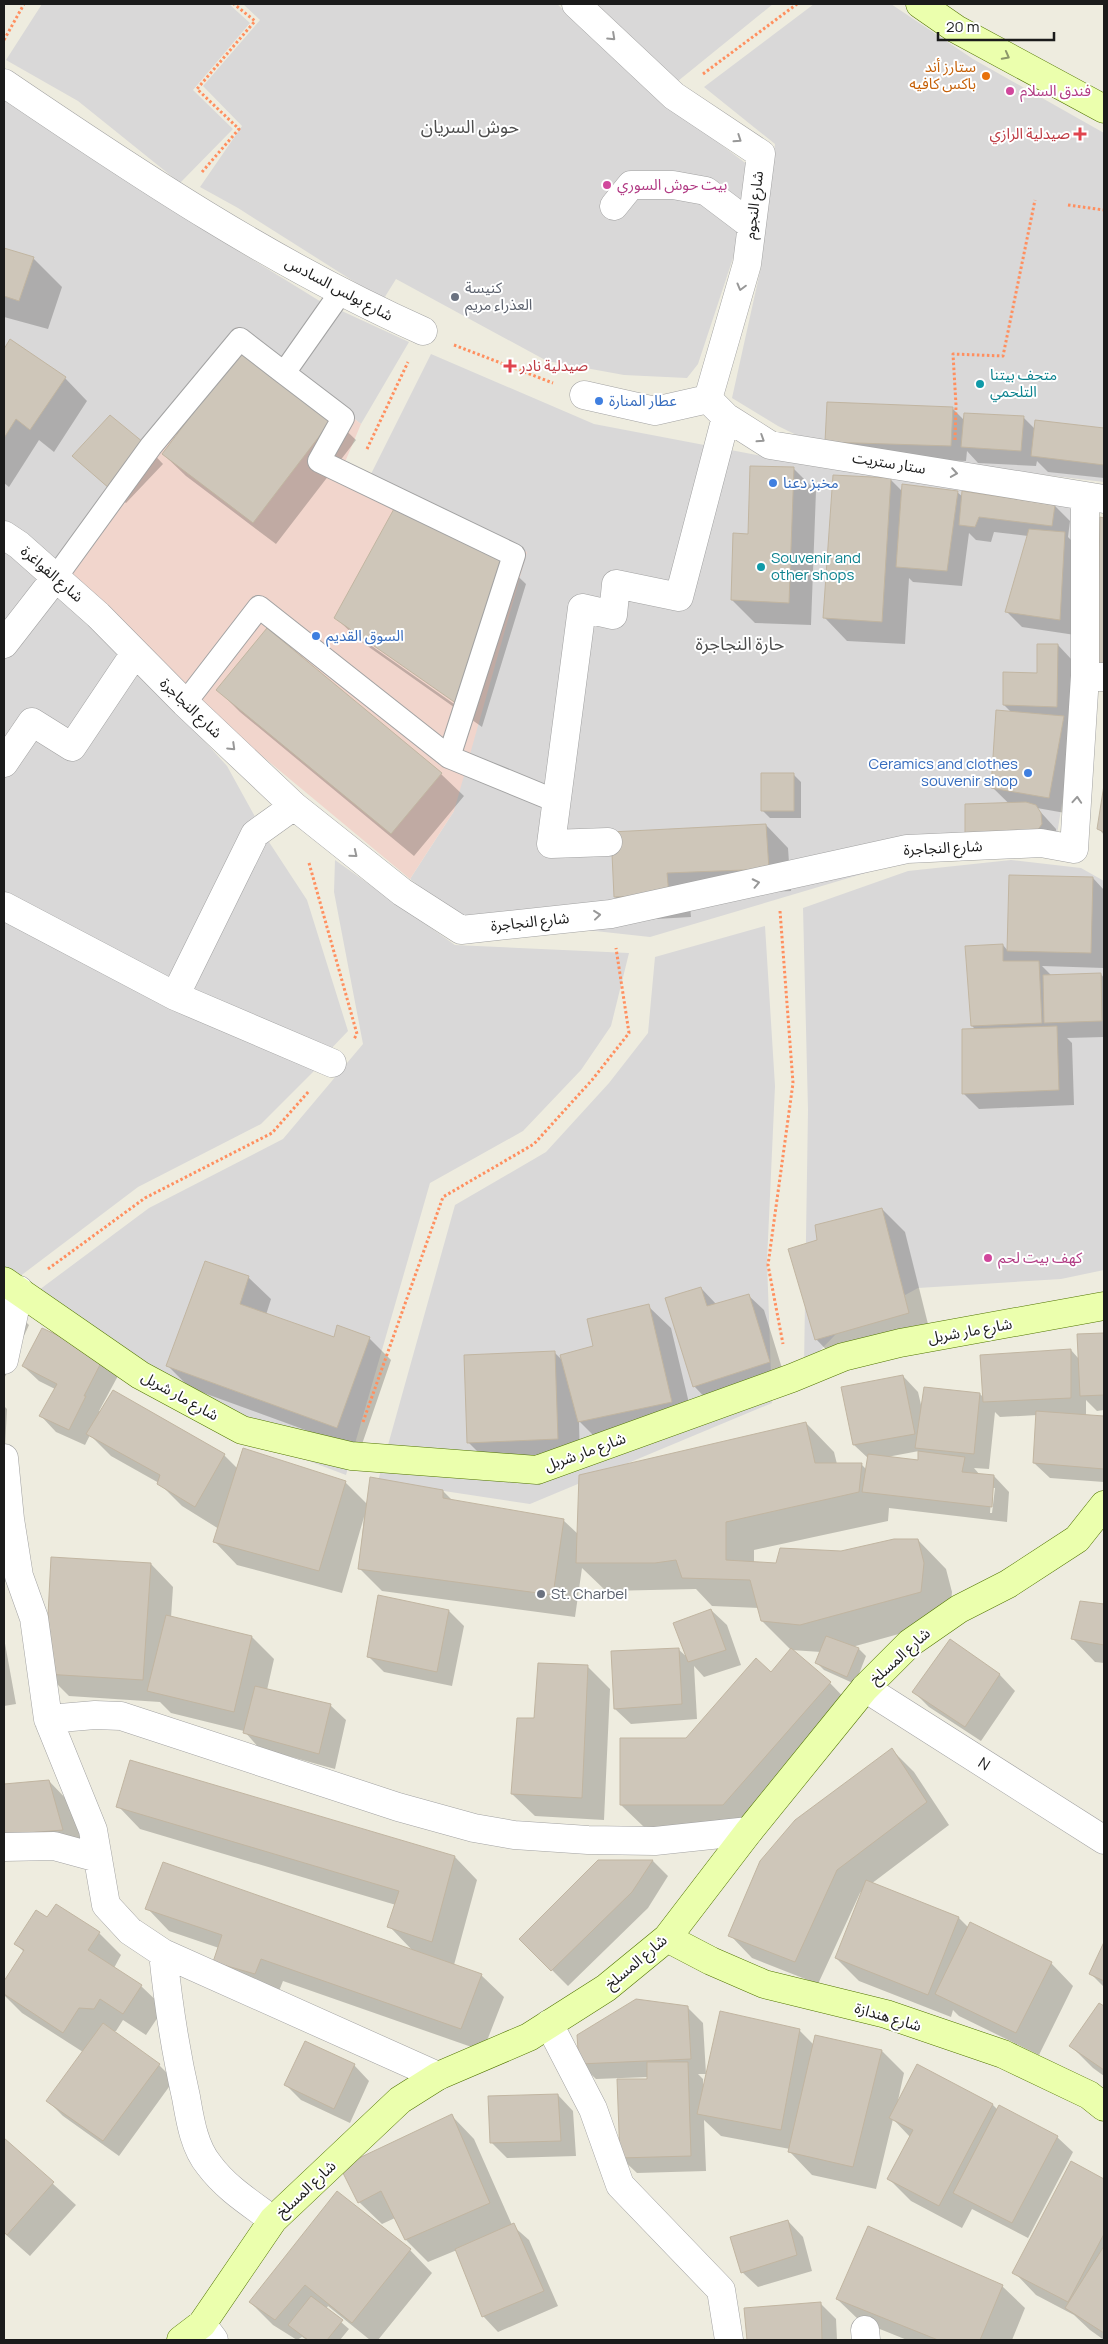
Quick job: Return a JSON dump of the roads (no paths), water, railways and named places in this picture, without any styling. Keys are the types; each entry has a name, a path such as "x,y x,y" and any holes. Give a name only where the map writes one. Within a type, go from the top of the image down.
{"street":[{"name":"شارع النجوم","path":"556,801 582,608 613,615 616,584 679,597 747,264 761,154 674,96 576,4"},
{"path":"920,4 956,29 1104,109"},
{"name":"شارع بولس السادس","path":"4,82 179,198 361,304 423,331"},
{"path":"614,206 631,184 674,185 706,191 752,225"},
{"path":"584,395 655,411 717,408"},
{"name":"ستار ستريت","path":"717,408 770,445 953,473 1094,498"},
{"path":"1094,498 1095,676"},
{"name":"شارع الفواغرة","path":"4,535 19,544 98,615"},
{"path":"4,644 56,577"},
{"name":"شارع النجاجرة","path":"98,615 185,703 294,806 402,892 461,930 611,914 907,849 1041,844 1074,849 1095,676"},
{"path":"4,763 32,722 72,747 135,653"},
{"path":"556,801 551,844 608,842"},
{"path":"175,996 255,834 294,806"},
{"path":"4,906 175,996 332,1063"},
{"path":"4,1360 12,1285"},
{"name":"شارع مار شربل","path":"12,1285 140,1375 242,1430 351,1456 537,1470 792,1378 843,1357 900,1343 1104,1306"},
{"path":"4,1458 10,1519 19,1576 34,1618 48,1719 92,1830 106,1905 130,1931 163,1953 438,2076"},
{"name":"شارع المسلخ","path":"199,2335 273,2220 400,2100 438,2076 529,2037 606,1988 667,1938 749,1831 865,1688 918,1637 959,1608 1008,1584 1077,1539 1104,1505"},
{"name":"N","path":"865,1688 1104,1840"},
{"path":"48,1719 95,1715 121,1716 398,1807 474,1828 514,1835 588,1840 655,1841 749,1831"},
{"path":"4,1846 54,1846 98,1858"},
{"name":"شارع هندازة","path":"667,1938 711,1961 764,1984 886,2014 1003,2054 1089,2095 1104,2107"},
{"path":"163,1953 170,2016 194,2135 207,2164 223,2181 273,2220"},
{"path":"549,2024 593,2109 620,2185 721,2290 729,2340"}],"lane":[{"path":"284,373 341,292"},
{"path":"56,577 151,446 240,339 343,418 319,461 514,555 449,757"},
{"path":"185,703 259,607 449,757 556,801"}],"place":[{"name":"ستارز أند باكس كافيه","path":"986,76"},
{"name":"فندق السلام","path":"1010,91"},
{"name":"صيدلية الرازي","path":"1080,134"},
{"name":"بيت حوش السوري","path":"607,185"},
{"name":"كنيسة العذراء مريم","path":"455,297"},
{"name":"صيدلية نادر","path":"510,366"},
{"name":"متحف بيتنا التلحمي","path":"980,384"},
{"name":"عطار المنارة","path":"599,401"},
{"name":"مخبز دعنا","path":"773,483"},
{"name":"Souvenir and other shops","path":"761,567"},
{"name":"السوق القديم","path":"316,636"},
{"name":"Ceramics and clothes souvenir shop","path":"1028,773"},
{"name":"كهف بيت لحم","path":"988,1258"},
{"name":"St. Charbel","path":"541,1594"}],"district":[{"name":"حوش السريان","path":"470,127"},
{"name":"حارة النجاجرة","path":"740,644"}]}
